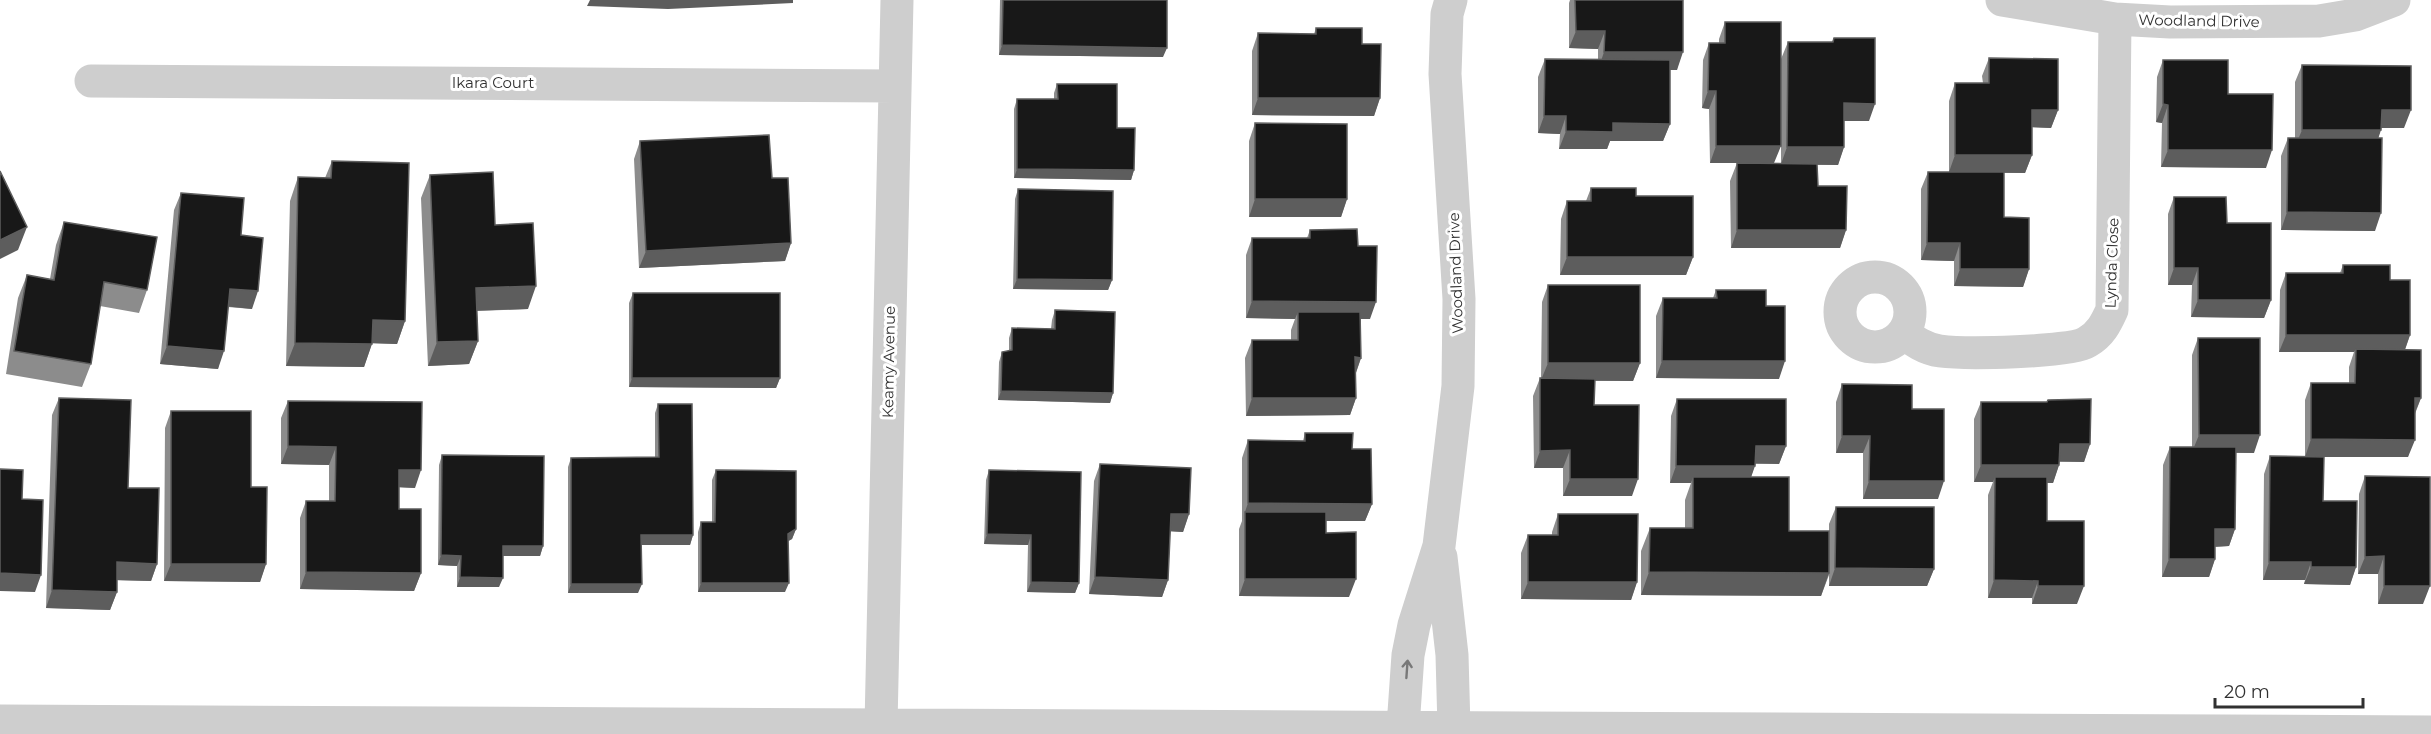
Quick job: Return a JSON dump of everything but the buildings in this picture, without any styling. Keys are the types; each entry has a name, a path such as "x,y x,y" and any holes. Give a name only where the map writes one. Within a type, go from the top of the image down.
{"street":[{"name":"Keamy Avenue","path":"881,725 897,0"},
{"name":"Woodland Drive","path":"1403,727 1408,655 1414,625 1439,546 1458,386 1459,299 1445,74 1447,14 1451,0"},
{"name":"Woodland Drive","path":"2002,0 2115,19 2170,22 2319,21 2355,15 2394,0"},
{"name":"Lynda Close","path":"1903,333 1917,344 1939,351 2043,351 2066,349 2086,343 2104,328 2112,310 2115,19"},
{"name":"Ikara Court","path":"91,81 895,86"},
{"name":"Woodland Drive","path":"1439,546 1452,655 1454,728"},
{"path":"0,721 601,729 881,725 2431,732"}]}
